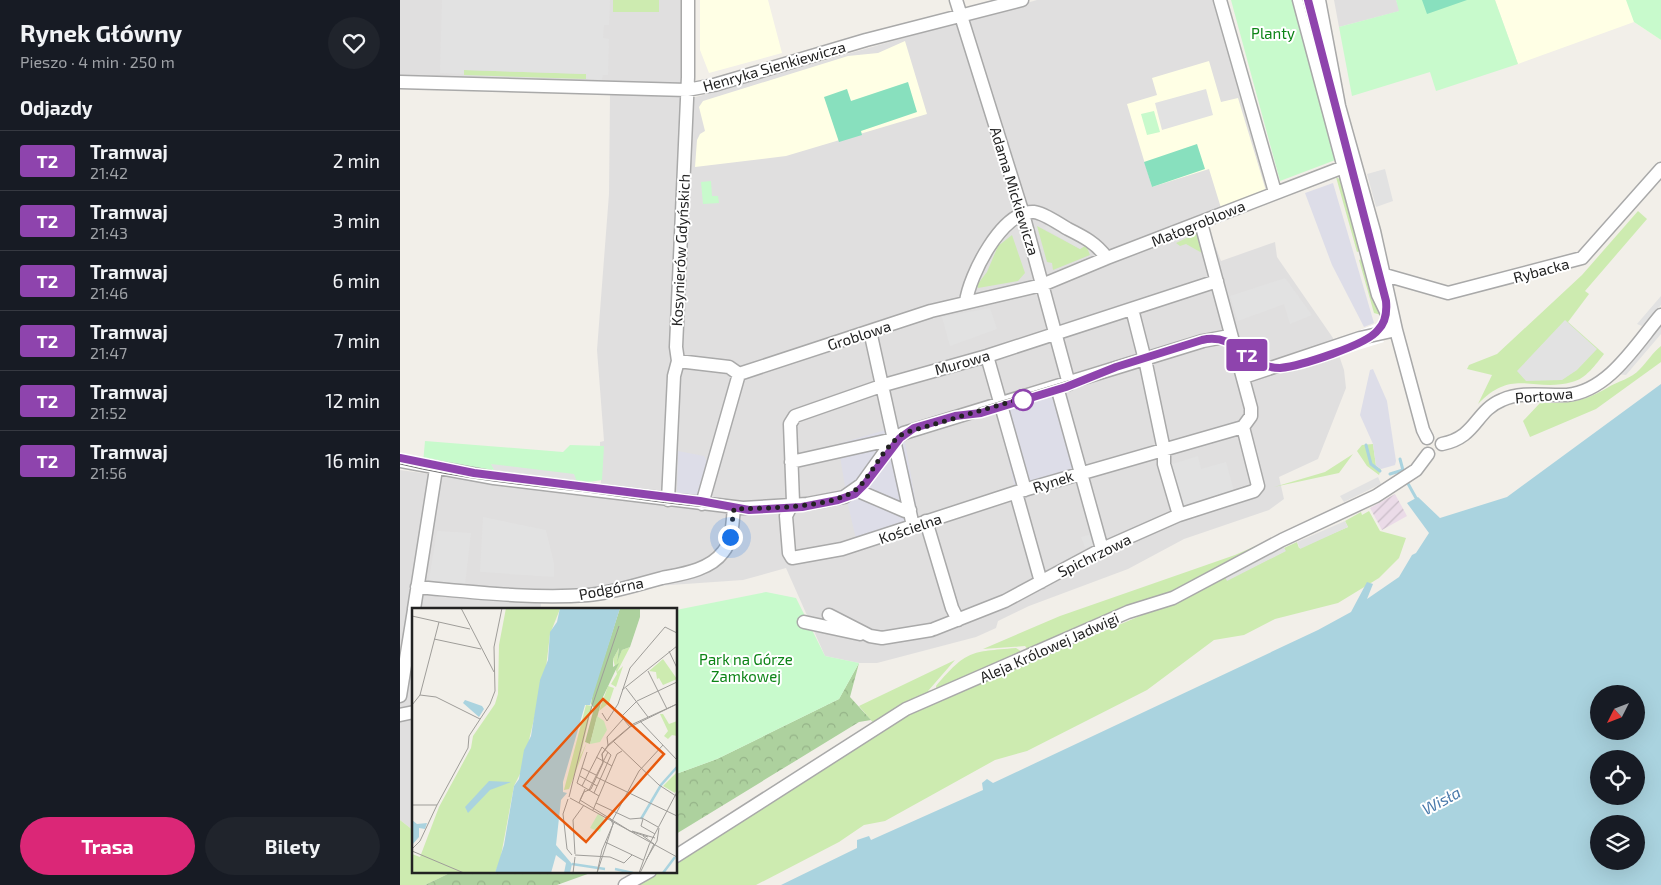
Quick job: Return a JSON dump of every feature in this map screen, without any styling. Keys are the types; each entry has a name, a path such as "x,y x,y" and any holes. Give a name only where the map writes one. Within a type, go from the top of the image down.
{"street":[{"name":"Kosynierów Gdyńskich","path":"668,500 674,376 678,361 676,347 687,90 688,0"},
{"name":"Adama Mickiewicza","path":"956,0 1023,214 1056,333 1064,385"},
{"name":"Henryka Sienkiewicza","path":"400,82 687,90 714,86 866,40 1022,0"},
{"path":"1220,0 1275,192"},
{"path":"1299,0 1385,275 1396,330 1423,430 1427,438 1424,446 1428,454 1437,454 1442,450 1442,444 1435,436 1427,438"},
{"path":"1319,0 1349,164 1378,295 1396,330"},
{"name":"Małogroblowa","path":"1042,285 1349,164"},
{"name":"Rybacka","path":"1385,275 1448,294 1582,258 1661,169"},
{"path":"966,302 968,289 990,245 1013,220 1023,214 1034,212 1094,242 1107,258"},
{"path":"1102,549 1080,474 1243,427 1251,416 1251,408 1235,342 1201,223"},
{"name":"Murowa","path":"792,558 789,553 786,516 792,505 790,424 795,416 884,385 987,356 1217,281"},
{"name":"Groblowa","path":"739,374 966,302 1042,285"},
{"path":"1132,308 1164,450 1164,464 1179,516"},
{"name":"Portowa","path":"1442,444 1463,437 1494,404 1503,399 1518,396 1570,394 1594,386 1614,370 1661,315"},
{"path":"1244,377 1349,342 1396,330"},
{"path":"870,331 884,385 913,526"},
{"path":"791,462 894,439 904,433 1217,338 1224,337 1235,342"},
{"name":"Rynek","path":"987,356 1001,405 1020,492 1080,474 1064,385"},
{"path":"678,361 729,367 739,374 702,504"},
{"name":"Spichrzowa","path":"829,614 870,636 895,637 932,630 1005,600 1102,549 1179,516 1248,494 1256,488 1243,427"},
{"path":"400,461 436,469 734,509 792,505 838,499 856,490 894,439"},
{"name":"Aleja Królowej Jadwigi","path":"678,855 906,709 1128,612 1173,598 1282,540 1357,506 1408,477 1428,454"},
{"path":"414,608 436,469"},
{"path":"856,490 905,511 910,510"},
{"path":"1020,492 1041,582"},
{"name":"Kościelna","path":"792,558 842,549 1020,492"},
{"name":"Podgórna","path":"417,587 547,596 590,595 676,575 702,568 714,562 724,552 730,537 734,509"},
{"path":"926,521 952,608 958,620"},
{"path":"400,696 412,622"},
{"path":"804,622 870,636"},
{"path":"625,885 648,872"}],"shaded area":[{"path":"400,0 684,0 682,82 679,85 400,79"},
{"path":"442,0 610,0 609,25 604,25 603,38 609,39 608,75 603,75 602,80 586,79 586,74 464,70 464,74 440,73"},
{"path":"700,0 768,0 782,53 709,73 700,50"},
{"path":"1037,0 1215,0 1267,191 1204,216 1221,261 1275,242 1277,257 1333,338 1344,370 1346,388 1318,459 1279,477 1284,499 1269,510 1184,539 1128,569 1029,606 998,621 996,628 976,637 877,663 859,663 825,656 786,568 743,580 540,594 541,608 412,608 412,829 400,820 400,470 600,497 603,448 600,447 600,442 604,441 597,350 609,194 610,93 696,97"},
{"path":"1334,0 1396,0 1400,11 1339,27"},
{"path":"1495,0 1661,0 1661,40 1634,22 1518,64"},
{"path":"905,41 927,114 786,156 695,167 697,140 700,134 705,131 699,107 703,101 848,56 878,53"},
{"path":"1209,61 1221,102 1238,98 1267,194 1221,208 1209,169 1152,187 1127,104 1157,95 1152,78"},
{"path":"1206,89 1213,115 1162,130 1155,103"},
{"path":"1385,169 1393,201 1376,207 1367,174"},
{"path":"1333,183 1374,323 1364,327 1332,265 1305,193"},
{"path":"1048,225 1086,245 1080,249 1043,228"},
{"path":"1285,278 1312,315 1290,324 1284,304 1238,321 1230,296"},
{"path":"1661,296 1661,305 1642,326 1637,324"},
{"path":"990,308 997,329 950,346 942,317"},
{"path":"1565,320 1597,349 1577,370 1562,380 1526,381 1517,371"},
{"path":"1661,322 1661,334 1626,375 1617,374"},
{"path":"1373,369 1387,401 1396,461 1395,465 1381,469 1376,466 1373,444 1360,415 1370,370"},
{"path":"1056,379 1065,385 1086,472 1064,484 1021,499 1015,488 996,406 1004,395"},
{"path":"902,425 921,532 863,549 856,539 848,505 838,444"},
{"path":"678,451 704,456 708,463 697,495 677,494"},
{"path":"1198,456 1201,469 1226,462 1235,495 1179,511 1166,466"},
{"path":"491,464 574,474 577,482 495,472"},
{"path":"1378,477 1381,484 1344,502 1340,496"},
{"path":"1395,494 1407,516 1382,530 1370,508"},
{"path":"483,517 546,530 554,563 554,577 480,572"},
{"path":"1345,521 1348,527 1300,549 1297,542"},
{"path":"437,531 471,533 465,585 429,580"},
{"path":"1092,534 1095,545 1085,548 1081,537"},
{"path":"1282,545 1286,551 1227,581 1224,574"}],"green space":[{"path":"613,0 659,0 659,12 613,12"},
{"name":"Planty","path":"1231,0 1296,0 1338,159 1280,181"},
{"path":"1396,0 1495,0 1518,64 1436,91 1430,72 1352,96 1339,27 1399,11"},
{"path":"1422,0 1467,0 1427,14"},
{"path":"1626,0 1661,0 1661,40 1634,22"},
{"path":"464,70 587,74 586,79 464,75"},
{"path":"908,82 917,112 861,131 862,135 839,142 824,97 847,89 851,101"},
{"path":"1154,111 1160,132 1147,135 1141,114"},
{"path":"1197,144 1205,169 1152,187 1144,162"},
{"path":"1336,177 1343,181 1363,250 1357,252"},
{"path":"711,181 712,196 718,196 719,203 703,204 701,182"},
{"path":"1638,211 1647,219 1585,291 1589,294 1568,322 1604,354 1582,378 1572,382 1558,385 1513,384 1490,393 1478,404 1492,375 1467,369 1469,365 1497,354 1582,275"},
{"path":"1037,226 1080,249 1086,245 1090,255 1053,270 1052,263 1047,262"},
{"path":"1197,233 1202,253 1186,244 1180,246 1176,243"},
{"path":"1012,235 1025,273 1018,281 978,288 977,285 987,272 998,246"},
{"path":"1365,258 1381,315 1374,313 1359,260"},
{"path":"1661,346 1661,362 1596,409 1530,437 1523,421 1540,403 1575,401 1598,393 1629,378"},
{"path":"425,441 563,452 570,445 604,446 602,480 583,483 423,463"},
{"path":"1373,444 1376,466 1381,469 1379,475 1367,466 1357,451 1362,445"},
{"path":"1353,454 1339,473 1274,487 1325,472"},
{"path":"1369,511 1380,531 1406,538 1399,558 1379,578 1338,603 1275,619 1244,635 1214,640 1147,690 1027,751 995,760 885,821 864,825 839,842 756,885 632,885 654,872 678,872 678,858 910,713 1166,605 1224,574 1227,580 1285,551 1284,548 1297,542 1299,548 1348,527 1345,521 1361,512 1362,515"},
{"path":"1274,538 1180,591 1029,651 1025,646 983,649 1060,616 1235,555"},
{"name":"Park na Górze Zamkowej","path":"766,592 796,598 825,656 859,663 839,699 717,759 678,773 678,610"},
{"path":"1016,648 1024,653 937,691 936,686 946,674 970,655 979,652"},
{"path":"955,660 928,691 933,690 934,693 875,725 859,706"},
{"path":"859,663 850,697 871,720 859,722 678,833 678,773 717,759 839,699"},
{"path":"400,820 412,829 412,872 452,872 425,885 400,885"},
{"path":"452,872 593,872 557,885 425,885"}],"water":[{"name":"Wisła","path":"1661,384 1661,885 781,885 857,848 857,840 869,836 871,840 983,790 982,783 987,779 993,783 1318,630 1351,612 1367,582 1373,584 1367,599 1399,577 1412,555 1416,553 1429,533 1407,503 1418,497 1440,518 1507,497"}],"pier":[{"path":"1375,324 1384,342 1339,356 1333,341"}],"waterway":[{"path":"1366,445 1371,464 1380,471"},
{"path":"1400,459 1404,474"},
{"path":"1390,474 1403,470"},
{"path":"1406,480 1416,498"}],"tram line":[{"path":"400,464 446,474 493,481 691,506 769,509 814,505 841,500 858,492 874,474 895,443 914,428 1202,340 1215,339 1225,341 1268,367 1280,369 1369,339 1382,326 1386,307 1303,0"},
{"name":"T2","path":"400,458 474,473 700,501 749,510 784,509 816,505 844,499 855,494 865,484 895,443 914,428 955,416 981,413 1086,381 1116,367 1202,340 1221,338 1227,340 1257,363 1271,368 1287,368 1364,341 1373,336 1382,326 1386,313 1386,301 1308,0"}],"route":[{"path":"730,537 734,509 807,504 844,497 861,485 894,439 904,433 1020,399 1023,400"}]}
